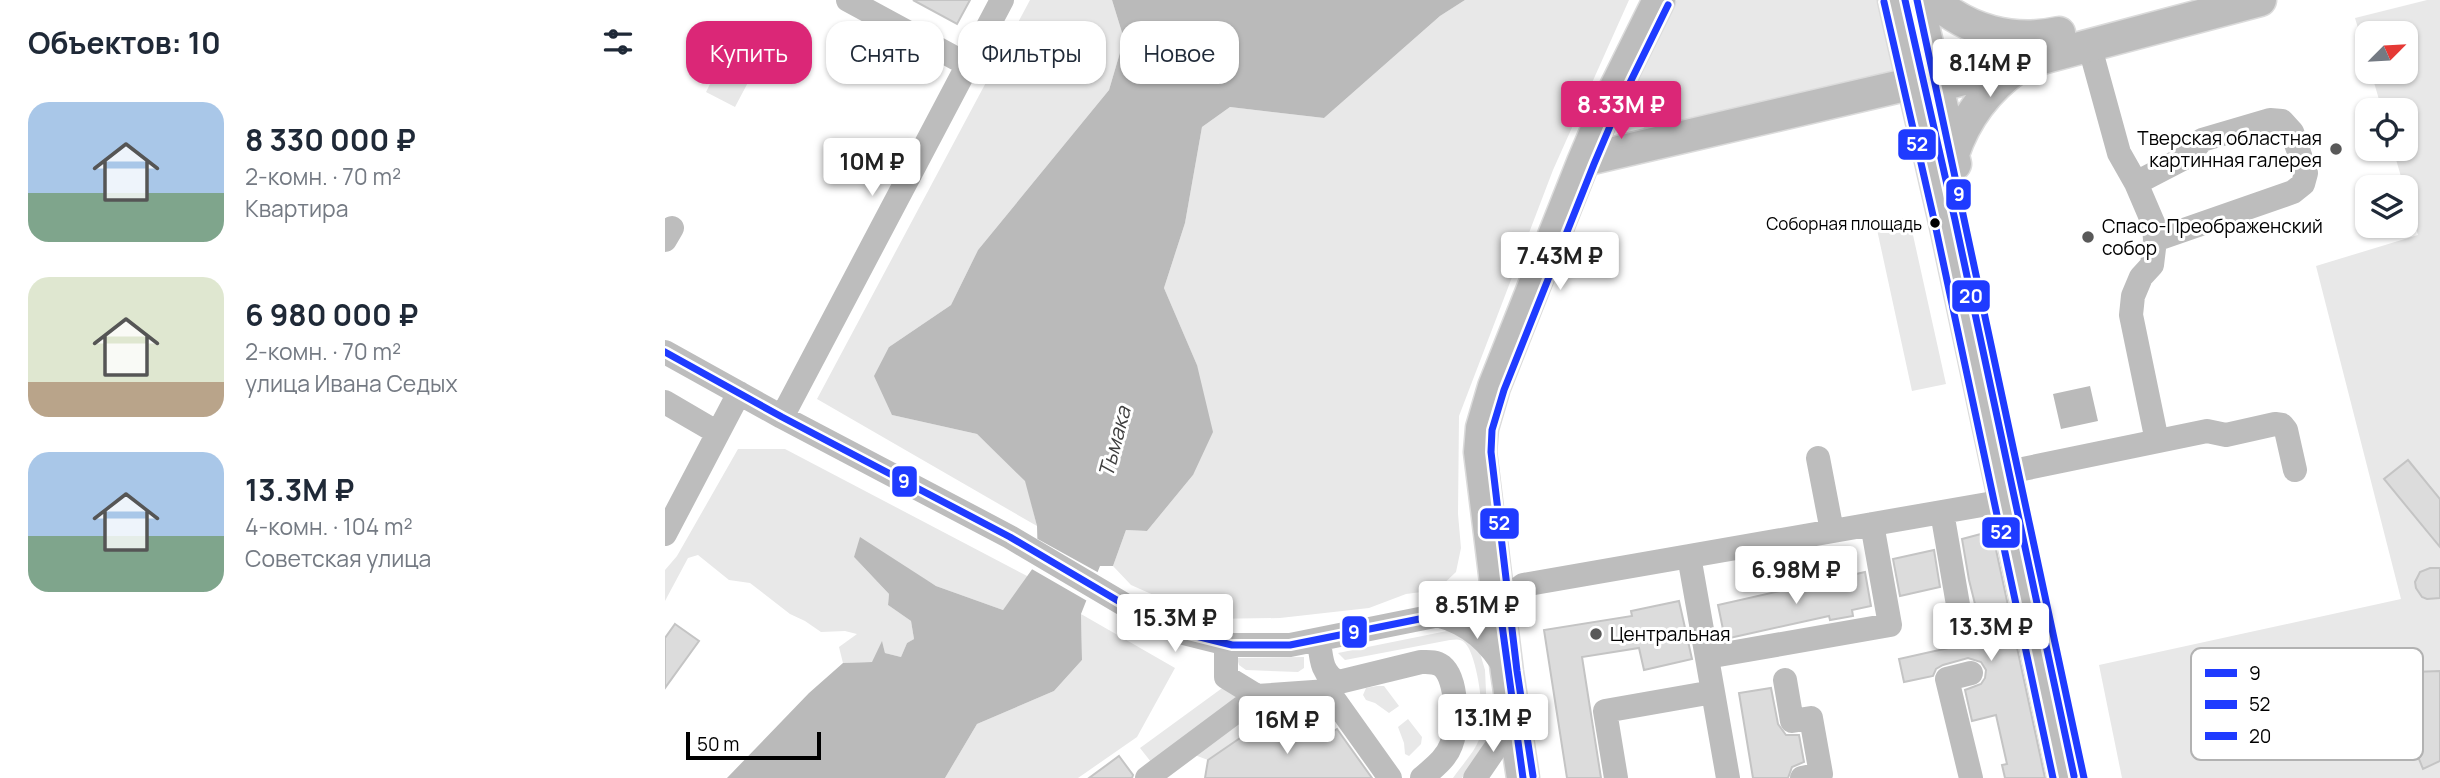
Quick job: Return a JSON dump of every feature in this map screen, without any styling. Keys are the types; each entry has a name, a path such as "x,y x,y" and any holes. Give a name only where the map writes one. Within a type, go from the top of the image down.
{"main road":[{"path":"1523,778 1479,453 1482,428 1494,387 1584,160 1609,101 1659,0"},
{"path":"1894,0 1928,79 1953,154 2015,489 2064,778"},
{"path":"1917,0 1928,79 2015,489 2084,778"},
{"path":"1933,0 1965,22 1994,33 2027,37 2059,33"},
{"path":"1928,79 2059,33 2187,0"},
{"path":"1584,160 1928,79 2028,61 2260,0"},
{"path":"1953,154 1963,128 1983,98 2004,78 2028,61"},
{"path":"1609,101 1618,127 1628,137 1647,145"}],"street":[{"path":"848,0 958,60"},
{"path":"991,21 1002,0"},
{"path":"2089,44 2119,153 2136,183 2154,225 2152,265 2141,277 2133,296 2131,315 2157,441"},
{"path":"782,417 958,84"},
{"path":"2136,183 2188,156 2202,140 2270,120 2283,121 2292,132 2306,173 2303,184 2293,192 2155,240"},
{"path":"665,352 1010,537 1142,615 1180,632 1226,644 1284,646 1319,640 1499,603 1523,584 1942,512 2157,441 2207,431 2226,435 2275,424 2282,425 2286,430 2295,470"},
{"path":"665,534 739,393"},
{"path":"665,402 718,433"},
{"path":"1818,458 1832,531"},
{"path":"1942,512 1962,628"},
{"path":"1707,657 1890,625 1872,524"},
{"path":"1689,556 1728,778"},
{"path":"1436,615 1459,623 1476,633 1497,655 1507,672"},
{"path":"1319,640 1326,673 1339,681 1421,662 1441,666 1447,673 1453,689 1455,731 1445,757 1422,778"},
{"path":"1226,644 1226,677 1258,696"},
{"path":"1971,673 1947,679 1971,778"},
{"path":"1785,680 1792,721 1811,718 1821,774 1802,778"},
{"path":"1147,778 1258,696 1328,691 1391,778"},
{"path":"1616,778 1605,711 1713,692"},
{"path":"1475,778 1514,721"}],"shaded area":[{"path":"1030,0 1112,0 1120,26 1120,53 1109,90 978,250 951,305 889,347 892,415 977,434 1026,481 1037,526 817,399 985,84 1106,84 1106,21 1019,21"},
{"path":"1465,0 1629,0 1553,170 1459,416 1458,514 1461,548 1456,572 1437,590 1406,594 1369,608 1280,618 1208,619 1131,585 1113,566 1126,530 1147,531 1193,475 1197,365 1164,288 1185,223 1202,127 1230,107 1324,118 1440,16"},
{"path":"1677,0 1877,0 1893,72 1646,129 1626,111 1626,100"},
{"path":"2427,0 2440,0 2440,778 2122,778 2099,665 2401,599 2316,266 2408,238 2418,238 2418,175 2401,175 2396,161 2418,161 2418,98 2379,98 2374,84 2419,84 2419,21 2356,21 2355,18"},
{"path":"710,84 747,84 735,107 706,92"},
{"path":"1909,217 1946,384 1912,391 1876,225"},
{"path":"738,449 785,449 1029,577 1003,610 936,586 902,566 854,557 889,594 888,605 911,621 914,639 907,643 901,657 885,653 882,642 873,662 843,663 839,647 857,634 845,631 821,632 790,614 750,583 729,580 698,555 688,558 665,601 665,570 677,556"},
{"path":"1081,614 1175,668 1137,737 1078,778 945,778 977,724 1054,691 1082,660"},
{"path":"1447,631 1463,632 1480,653 1485,670 1488,735 1486,744 1462,778 1453,778 1478,743 1482,729 1480,689 1474,661 1465,643 1450,640 1345,660 1338,653"},
{"path":"1304,657 1304,668 1298,672 1246,670 1239,665 1237,658"},
{"path":"1225,686 1238,698 1151,762 1140,748"},
{"path":"1384,686 1399,706 1389,713 1366,700 1363,695 1366,688"},
{"path":"1253,714 1262,723 1208,760 1192,754"},
{"path":"1408,719 1422,737 1421,744 1409,756 1405,754 1398,727"}],"water":[{"name":"Тьмака","path":"1112,0 1465,0 1440,16 1324,118 1230,107 1202,127 1185,223 1164,288 1197,365 1213,432 1193,475 1147,531 1126,530 1113,566 1100,566 1081,614 1082,660 1054,691 977,724 945,778 727,778 809,693 843,663 872,662 882,641 885,653 901,657 907,643 914,639 911,621 888,605 889,594 854,557 860,537 936,586 1003,610 1038,561 1037,526 1025,481 977,434 892,415 874,376 889,347 951,305 978,250 1109,90 1120,53 1120,84 1239,84 1239,21 1120,21 1120,26"},
{"path":"2090,386 2098,421 2061,429 2053,394"}],"pier":[{"path":"1034,537 1101,574 1089,602 1030,568 1035,560"}],"building":[{"path":"913,0 970,0 957,24"},
{"path":"2408,460 2440,499 2440,547 2384,479"},
{"path":"1992,531 2045,778 2005,778 2002,765 2007,764 1996,715 1972,721 1965,690 1981,684 1985,678 1986,670 1981,662 1968,658 1943,665 1936,669 1933,676 1904,682 1899,659 1984,640 1962,539"},
{"path":"1934,550 1940,587 1900,596 1893,559"},
{"path":"2440,568 2440,598 2422,597 2416,588 2415,582 2420,572"},
{"path":"1865,572 1871,606 1852,610 1853,616 1830,620 1829,616 1725,639 1718,605"},
{"path":"1679,601 1692,659 1644,670 1639,648 1582,657 1601,778 1567,778 1544,630 1632,616 1631,611"},
{"path":"675,624 699,641 665,688 665,638"},
{"path":"2440,671 2440,761 2423,769 2419,760 2423,760 2423,672"},
{"path":"1771,688 1778,724 1786,735 1799,735 1804,762 1792,767 1788,778 1753,778 1739,693"},
{"path":"1262,723 1327,735 1337,729 1372,778 1205,778 1208,760"},
{"path":"1119,756 1133,775 1132,778 1089,778"}],"transit line":[{"name":"20","path":"1905,0 2074,776"},
{"name":"9","path":"1917,0 2084,778"},
{"name":"52","path":"1884,2 1935,224 2053,778"},
{"name":"52","path":"1533,776 1517,671 1491,452 1492,430 1504,390 1594,164 1619,105 1668,5"},
{"name":"9","path":"665,352 1010,537 1142,615 1180,632 1232,645 1290,645 1499,603 1523,778"}],"place":[{"name":"Тверская областная картинная галерея","path":"2336,149"},
{"name":"Соборная площадь","path":"1935,223"},
{"name":"Спасо-Преображенский собор","path":"2088,237"},
{"name":"Центральная","path":"1596,634"}]}
